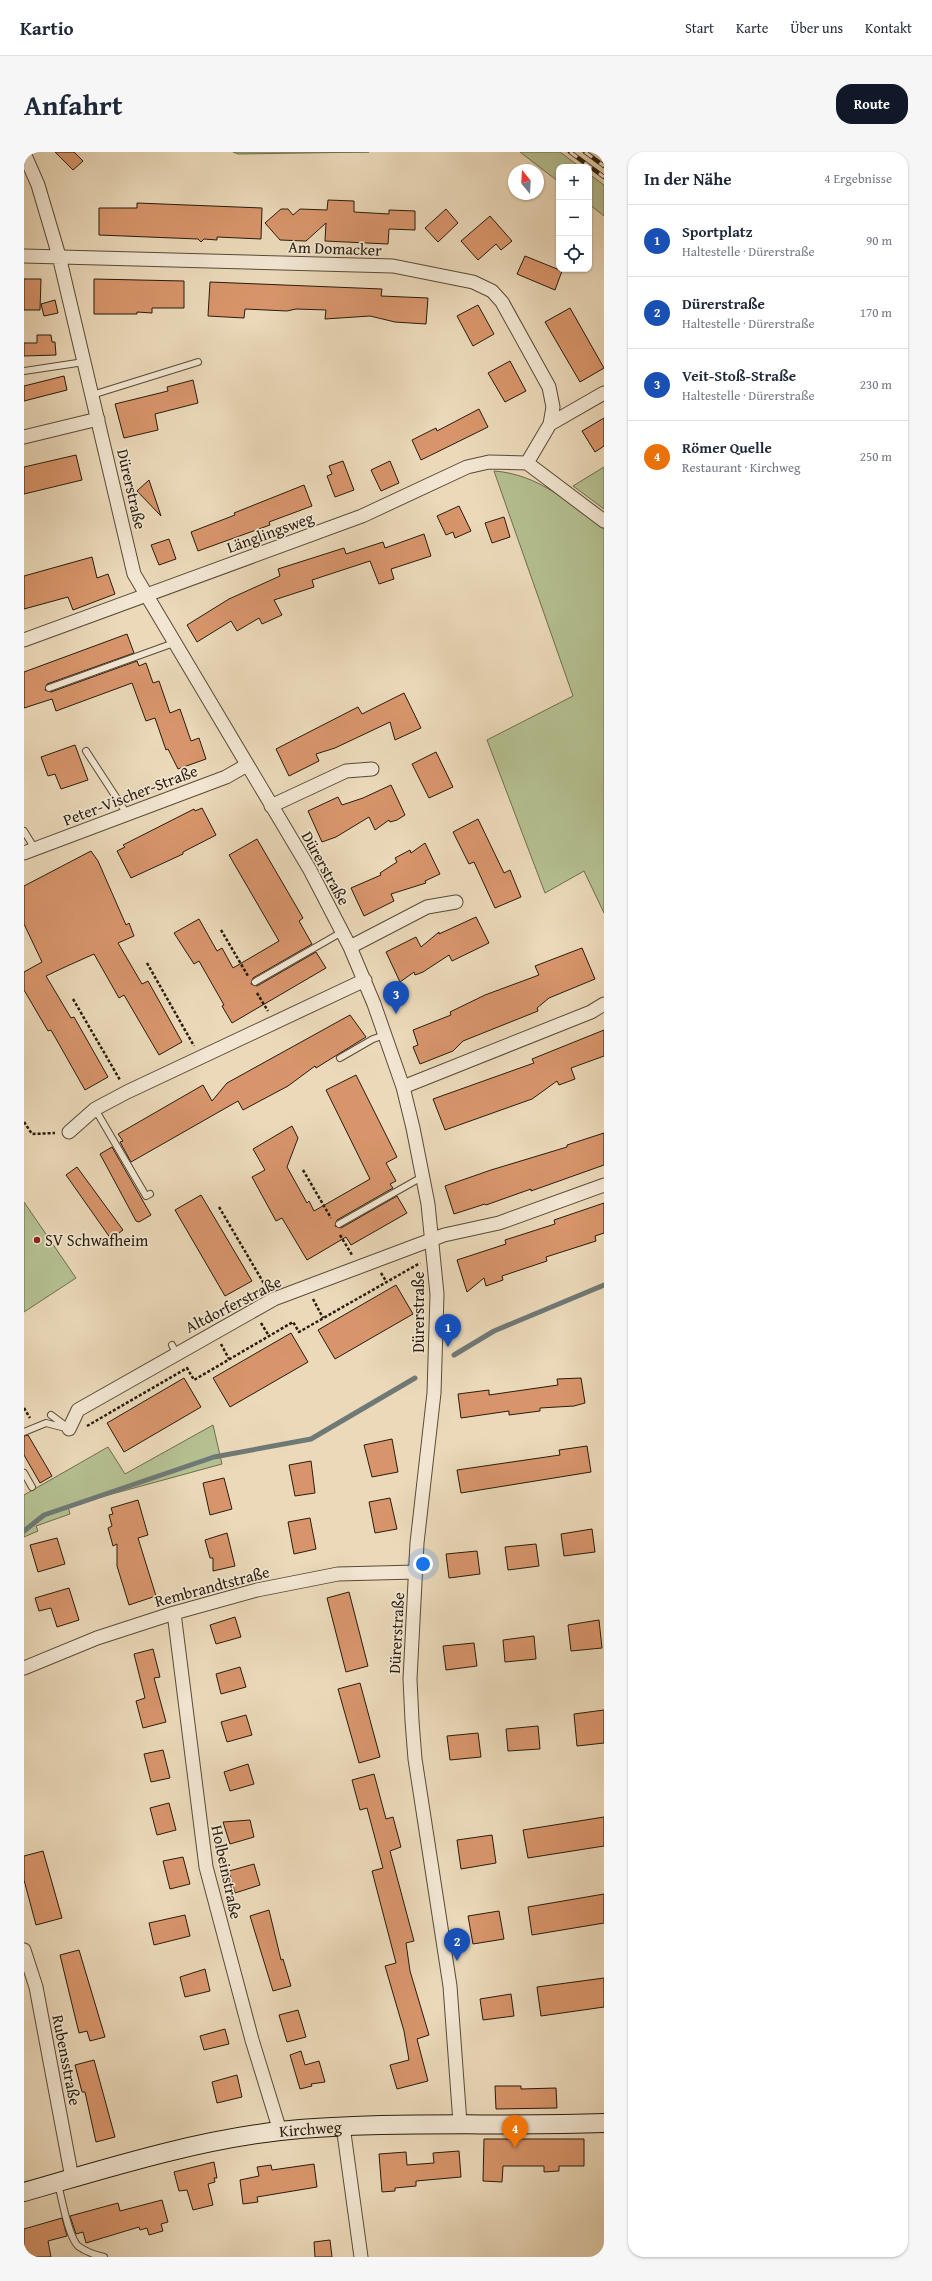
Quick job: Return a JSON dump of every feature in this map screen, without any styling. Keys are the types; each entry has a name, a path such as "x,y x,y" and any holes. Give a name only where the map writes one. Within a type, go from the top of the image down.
{"street":[{"name":"Dürerstraße","path":"24,153 38,185 59,256 134,574 310,870 350,947 365,980 403,1087 424,1176 433,1239 437,1294 434,1393 417,1543 410,1680 415,1759 450,1986 460,2123"},
{"name":"Am Domacker","path":"24,256 393,266 473,282 492,291 502,302 549,387 552,407 550,424"},
{"path":"604,393 550,424 527,464 604,521"},
{"path":"24,437 98,419"},
{"name":"Länglingsweg","path":"24,640 362,516 467,467 489,462 527,464"},
{"name":"Peter-Vischer-Straße","path":"30,851 226,777 247,765"},
{"path":"271,806 346,771 372,769"},
{"path":"350,947 427,907 456,902"},
{"path":"69,1132 95,1110 127,1092 365,980"},
{"path":"403,1087 591,1012 604,1004"},
{"path":"433,1239 499,1223 604,1185"},
{"name":"Altdorferstraße","path":"69,1430 78,1410 174,1349 274,1299 433,1239"},
{"name":"Rembrandtstraße","path":"24,1668 97,1638 174,1613 257,1590 298,1581 357,1573 416,1572"},
{"name":"Holbeinstraße","path":"174,1613 206,1867 252,2040 280,2131"},
{"name":"Rubensstraße","path":"24,1950 36,1987 65,2180"},
{"name":"Kirchweg","path":"24,2192 170,2152 224,2140 280,2131 344,2126 460,2123 604,2123"},
{"path":"344,2126 361,2257"}],"lane":[{"path":"24,371 84,362"},
{"path":"92,395 198,362"},
{"path":"49,688 174,642"},
{"path":"86,751 127,814"},
{"path":"24,831 30,851"},
{"path":"256,982 342,932"},
{"path":"340,1058 373,1039 385,1035"},
{"path":"95,1110 146,1196 150,1194"},
{"path":"339,1224 424,1176"},
{"path":"51,1415 69,1430"},
{"path":"24,1432 46,1423 69,1430"},
{"path":"24,1473 32,1487"},
{"path":"65,2180 71,2232 78,2245 91,2253 104,2257"}],"path":[{"path":"146,963 201,1058"},
{"path":"73,999 127,1092"},
{"path":"24,1122 32,1134 69,1132"},
{"path":"219,1207 274,1299"},
{"path":"69,1430 87,1426 186,1368 194,1380 293,1322 299,1332 416,1264"},
{"path":"306,1288 324,1318"}],"green space":[{"path":"233,152 369,152 238,154"},
{"path":"520,152 560,152 576,164 556,164 556,180 544,170 544,164 536,164"},
{"path":"592,176 604,185 604,216 592,206"},
{"path":"604,467 604,509 573,486"},
{"path":"494,471 510,473 525,478 553,491 604,529 604,913 584,871 545,893 487,740 573,696"},
{"name":"SV Schwafheim","path":"24,1202 76,1278 24,1312"},
{"path":"213,1425 222,1464 68,1506 70,1514 36,1526 38,1531 24,1537 24,1495 108,1447 125,1474"}],"building":[{"path":"55,152 74,152 83,161 73,170"},
{"path":"328,200 354,201 354,212 389,214 389,210 415,211 415,230 389,229 388,244 325,241 326,223 306,241 280,240 265,223 281,209 288,209 293,215 300,209 327,210"},
{"path":"137,203 262,208 261,239 217,237 217,240 204,239 201,242 198,239 99,235 99,208 137,208"},
{"path":"446,209 458,223 438,242 425,228"},
{"path":"490,216 512,241 501,250 496,244 478,260 461,241"},
{"path":"525,256 556,269 556,272 562,272 555,290 517,274"},
{"path":"24,279 41,279 40,310 24,310"},
{"path":"94,279 184,281 184,308 152,308 152,313 137,312 137,314 94,314"},
{"path":"210,282 382,289 381,296 428,298 426,324 395,322 370,316 325,319 326,310 296,309 287,311 245,309 244,318 208,316"},
{"path":"55,300 58,313 44,316 41,304"},
{"path":"478,305 494,334 473,346 457,316"},
{"path":"570,308 604,368 580,382 545,322"},
{"path":"37,335 51,335 52,342 55,342 56,355 24,356 24,343 37,343"},
{"path":"510,361 526,391 505,402 488,373"},
{"path":"64,376 67,390 24,401 24,386"},
{"path":"193,380 198,403 155,414 158,430 124,438 115,404 168,391 167,387"},
{"path":"479,409 488,427 421,460 412,440 436,428 437,431"},
{"path":"604,418 604,446 595,452 582,431"},
{"path":"76,455 82,480 24,494 24,467"},
{"path":"343,461 354,490 335,497 327,476 332,474 329,466"},
{"path":"390,461 399,483 381,491 371,470"},
{"path":"149,480 161,516 137,491"},
{"path":"304,485 312,506 269,522 270,525 198,551 191,532 235,515 234,513"},
{"path":"459,506 471,531 455,538 453,532 446,535 437,516"},
{"path":"504,517 510,537 492,543 485,523"},
{"path":"424,534 431,556 391,569 394,579 379,584 370,561 312,580 314,587 274,600 282,615 262,624 259,618 237,631 231,621 197,642 187,625 229,599 280,576 278,569 344,548 346,554 383,542 385,548"},
{"path":"169,539 176,559 159,565 151,545"},
{"path":"92,557 97,578 108,574 115,594 73,610 68,597 24,609 24,576"},
{"path":"127,634 134,653 47,684 45,690 51,692 137,661 139,666 146,663 153,683 159,681 170,713 180,709 191,741 199,738 206,759 178,769 168,749 166,750 155,718 146,721 132,683 56,711 52,699 24,708 24,672"},
{"path":"404,693 421,728 395,740 390,722 335,748 316,754 319,761 289,776 276,749 358,707 362,714"},
{"path":"75,745 88,780 61,789 55,774 48,776 41,757"},
{"path":"436,752 453,787 429,798 412,764"},
{"path":"391,785 405,815 397,820 390,822 389,820 375,830 369,817 336,837 322,842 308,811 338,797 342,805 363,798"},
{"path":"202,808 216,835 183,852 183,854 131,878 117,851 125,847 123,845 194,809 195,811"},
{"path":"478,819 504,873 510,870 521,897 495,908 474,862 469,864 453,832"},
{"path":"257,839 303,918 299,921 312,944 253,978 251,984 257,986 316,952 326,968 232,1023 222,1006 224,1005 199,961 194,964 174,933 199,919 217,951 222,948 233,968 279,941 229,855"},
{"path":"425,843 440,874 425,881 426,883 391,894 394,901 364,916 351,888 381,875 380,873 397,862 395,858 410,850 411,853"},
{"path":"91,851 98,861 126,925 129,923 134,936 118,943 142,984 148,981 182,1042 159,1055 124,995 119,998 94,954 46,976 71,1018 74,1017 108,1077 85,1090 51,1030 48,1031 24,990 24,972 42,962 24,924 24,886"},
{"path":"476,917 489,943 452,961 449,955 423,972 415,975 414,972 400,982 386,952 416,937 421,947 439,932 439,934"},
{"path":"582,948 595,979 549,998 537,1008 538,1011 463,1041 453,1051 420,1064 413,1047 418,1045 413,1030 451,1015 450,1012 485,995 539,975 535,966"},
{"path":"350,1015 366,1037 316,1068 315,1066 288,1086 243,1110 238,1101 131,1162 120,1142 123,1141 118,1134 203,1085 212,1101 227,1083"},
{"path":"604,1030 604,1056 571,1068 575,1079 559,1085 557,1081 532,1099 445,1130 433,1099 534,1063 532,1059"},
{"path":"356,1075 397,1157 386,1163 396,1181 390,1184 393,1188 337,1220 335,1226 341,1228 397,1196 407,1213 351,1245 346,1237 307,1260 282,1218 276,1221 252,1177 265,1170 253,1149 292,1126 298,1138 287,1167 307,1203 309,1201 314,1211 370,1179 326,1090"},
{"path":"604,1133 604,1165 531,1191 531,1189 486,1205 485,1204 454,1214 445,1186 491,1170 567,1147 567,1145"},
{"path":"112,1147 151,1215 139,1222 136,1221 100,1154"},
{"path":"77,1167 123,1230 111,1239 66,1175"},
{"path":"201,1195 252,1281 225,1296 175,1210"},
{"path":"604,1203 604,1233 595,1236 596,1241 546,1257 547,1261 502,1276 503,1280 486,1286 484,1278 467,1292 457,1260 506,1244 505,1240 555,1224 554,1220"},
{"path":"396,1285 413,1314 335,1359 318,1330"},
{"path":"291,1333 308,1362 230,1407 213,1378"},
{"path":"184,1378 201,1407 124,1452 107,1423"},
{"path":"581,1378 585,1403 574,1406 540,1408 540,1411 509,1415 509,1411 461,1418 458,1394 489,1390 489,1395 558,1385 557,1379"},
{"path":"28,1435 52,1476 40,1483 24,1455 24,1436"},
{"path":"392,1439 398,1472 372,1477 364,1445"},
{"path":"587,1446 591,1472 461,1493 457,1470 560,1455 559,1450"},
{"path":"311,1461 315,1493 295,1496 289,1465"},
{"path":"224,1478 232,1509 210,1515 203,1483"},
{"path":"390,1498 397,1529 375,1533 369,1502"},
{"path":"138,1500 148,1535 138,1538 156,1596 129,1605 117,1566 117,1544 113,1546 108,1528 112,1526 109,1515 113,1514 111,1508"},
{"path":"310,1518 316,1549 294,1554 288,1522"},
{"path":"592,1529 595,1552 564,1556 561,1534"},
{"path":"227,1533 235,1566 213,1571 213,1558 210,1558 205,1540"},
{"path":"57,1538 65,1564 38,1572 30,1545"},
{"path":"536,1544 539,1566 508,1570 505,1547"},
{"path":"477,1551 480,1574 449,1578 446,1554"},
{"path":"69,1588 79,1620 57,1627 51,1608 39,1611 35,1598"},
{"path":"349,1592 368,1666 346,1672 327,1598"},
{"path":"235,1617 241,1637 216,1644 210,1625"},
{"path":"599,1620 602,1648 571,1651 568,1625"},
{"path":"534,1636 536,1659 505,1662 503,1640"},
{"path":"474,1643 477,1666 446,1670 443,1646"},
{"path":"153,1649 160,1677 154,1678 166,1722 143,1728 136,1701 145,1698 134,1654"},
{"path":"240,1667 246,1687 221,1694 216,1674"},
{"path":"360,1683 380,1757 359,1763 338,1689"},
{"path":"604,1710 604,1743 577,1746 574,1714"},
{"path":"246,1715 252,1735 227,1742 221,1722"},
{"path":"538,1726 540,1749 508,1751 506,1729"},
{"path":"478,1733 481,1757 450,1760 447,1736"},
{"path":"163,1750 170,1778 151,1782 144,1754"},
{"path":"248,1764 254,1784 230,1791 224,1772"},
{"path":"374,1774 386,1819 393,1817 401,1847 390,1851 414,1941 406,1943 410,1971 429,2035 417,2039 428,2081 397,2089 390,2065 409,2060 404,2031 385,1966 396,1963 372,1871 383,1868 367,1808 360,1810 352,1780"},
{"path":"169,1803 176,1830 157,1835 150,1808"},
{"path":"604,1817 604,1846 528,1858 523,1830"},
{"path":"250,1820 254,1837 230,1844 223,1822"},
{"path":"492,1835 496,1863 461,1869 457,1840"},
{"path":"43,1851 62,1918 36,1925 24,1880 24,1856"},
{"path":"183,1857 190,1884 170,1889 163,1861"},
{"path":"254,1864 260,1885 235,1893 229,1871"},
{"path":"604,1894 604,1923 532,1935 528,1907"},
{"path":"269,1910 281,1960 283,1959 291,1986 273,1991 250,1916"},
{"path":"499,1911 504,1939 473,1944 468,1916"},
{"path":"185,1915 190,1936 154,1945 149,1923"},
{"path":"79,1950 105,2037 90,2041 87,2031 79,2033 60,1955"},
{"path":"205,1969 210,1991 185,1997 180,1977"},
{"path":"604,1978 604,2007 541,2016 537,1987"},
{"path":"511,1994 514,2016 483,2020 480,1999"},
{"path":"298,2010 306,2037 287,2042 279,2015"},
{"path":"225,2029 229,2044 204,2050 200,2036"},
{"path":"301,2051 305,2065 319,2061 325,2082 311,2084 312,2086 300,2089 290,2055"},
{"path":"94,2060 115,2137 96,2142 85,2092 82,2092 75,2065"},
{"path":"237,2075 242,2097 217,2103 212,2082"},
{"path":"495,2086 521,2086 521,2089 556,2088 557,2108 496,2109"},
{"path":"484,2139 584,2139 584,2166 559,2166 559,2171 544,2172 544,2166 503,2166 502,2182 483,2181"},
{"path":"459,2151 461,2177 416,2181 416,2186 395,2188 395,2191 382,2192 379,2154 406,2152 407,2165 434,2163 433,2153"},
{"path":"214,2162 217,2178 214,2178 215,2182 208,2184 213,2205 193,2210 187,2190 179,2191 174,2172"},
{"path":"314,2164 317,2187 257,2197 258,2202 243,2204 240,2180 259,2176 257,2167 271,2165 272,2170"},
{"path":"162,2200 168,2222 161,2224 163,2231 149,2235 147,2228 140,2230 139,2227 86,2243 83,2232 76,2234 70,2216 118,2203 120,2211"},
{"path":"62,2218 67,2236 48,2241 51,2257 24,2257 24,2229"},
{"path":"330,2240 332,2257 315,2257 314,2242"}],"waterway":[{"path":"454,1355 494,1331 604,1285"},
{"path":"24,1531 44,1515 214,1457 311,1439 415,1378"}],"railway":[{"path":"570,152 604,177"},
{"path":"585,152 604,166"}],"place":[{"name":"Veit-Stoß-Straße","path":"396,1014"},
{"name":"SV Schwafheim","path":"37,1240"},
{"name":"Sportplatz","path":"448,1347"},
{"name":"Dürerstraße","path":"457,1961"},
{"name":"Römer Quelle","path":"515,2148"}]}
